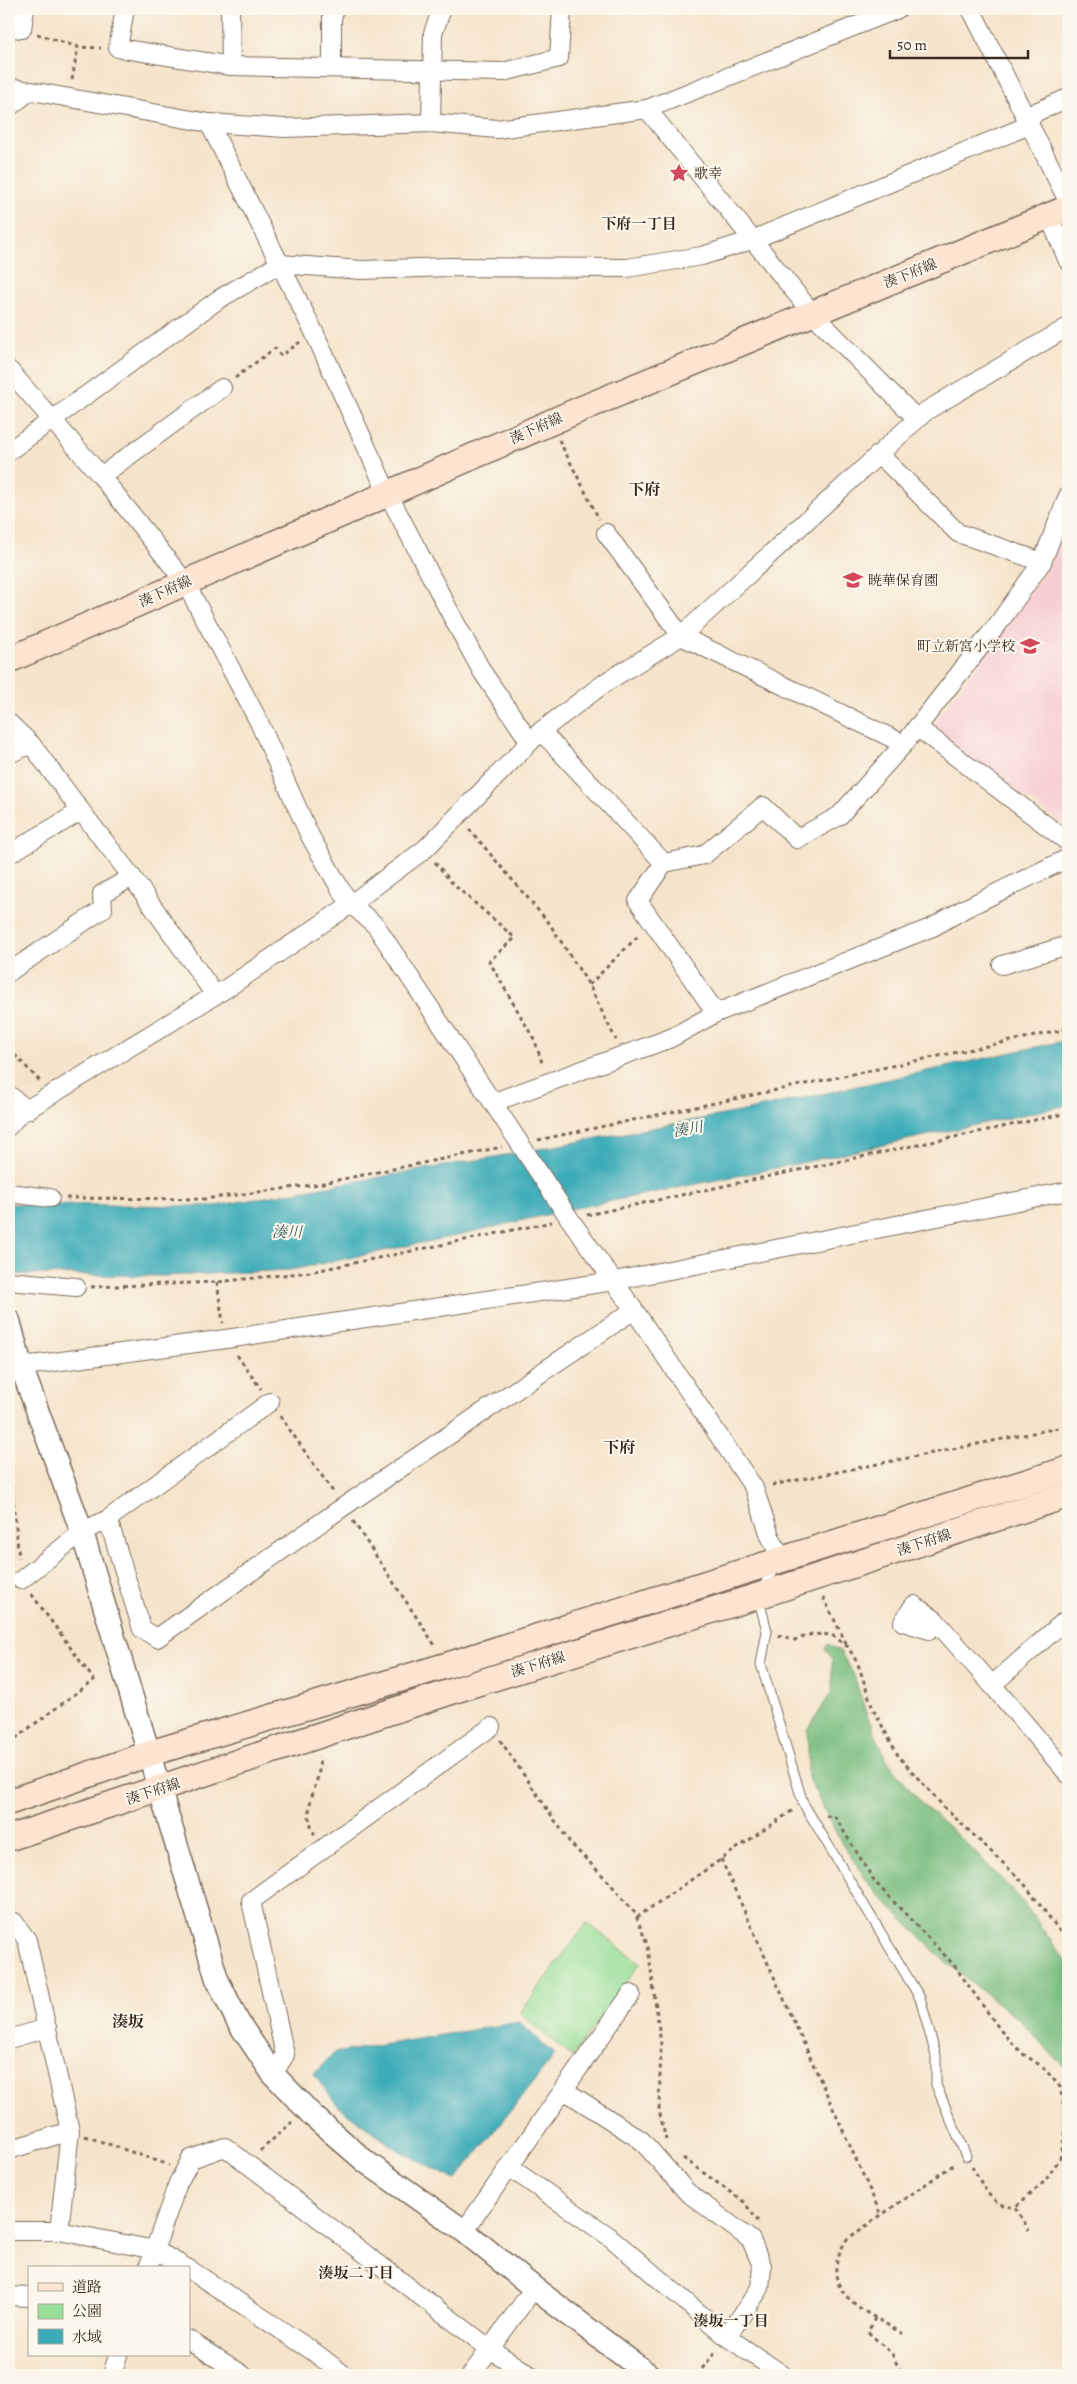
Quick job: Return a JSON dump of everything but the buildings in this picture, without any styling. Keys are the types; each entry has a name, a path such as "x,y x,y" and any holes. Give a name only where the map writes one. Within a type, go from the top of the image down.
{"main road":[{"name":"湊下府線","path":"9,660 387,492 550,422 1058,212"},
{"name":"湊下府線","path":"9,1802 151,1753 448,1665 781,1558 1068,1469"},
{"name":"湊下府線","path":"9,1838 468,1686 758,1596 1068,1495"}],"street":[{"path":"15,28 24,9"},
{"path":"125,9 118,48 231,66 503,72 559,58 562,9"},
{"path":"230,9 231,66"},
{"path":"332,67 332,17 335,9"},
{"path":"431,123 433,33 442,9"},
{"path":"9,87 209,123 284,128 431,123 496,129 647,109 898,9"},
{"path":"971,9 1068,201"},
{"path":"9,107 30,91"},
{"path":"9,451 219,299 280,264 362,270 448,267 627,268 702,256 752,240 1022,128 1036,112 1068,98"},
{"path":"647,109 812,313 917,419"},
{"path":"209,123 314,332 387,492 483,673 536,737 664,863"},
{"path":"1058,212 1068,261"},
{"path":"9,1126 18,1115 215,995 352,904 425,850 536,737 606,682 681,636 926,411 1068,327"},
{"path":"9,370 101,476 185,582 258,720 310,836 341,890 352,904 376,926 569,1218 634,1310 754,1488 770,1536 781,1558"},
{"path":"101,476 222,388"},
{"path":"879,454 958,533 1042,562"},
{"path":"716,1013 638,901 664,863 704,854 763,806 797,839 839,816 860,795 904,744 998,624 1042,562 1068,496"},
{"path":"606,533 681,636 904,744"},
{"path":"9,723 31,744 132,877 215,995"},
{"path":"916,727 1068,842"},
{"path":"9,754 31,744"},
{"path":"9,854 81,811"},
{"path":"494,1102 670,1038 716,1013 934,927 964,909 1068,858"},
{"path":"9,972 103,909 102,894 132,877"},
{"path":"1002,965 1068,945"},
{"path":"9,1096 28,1110"},
{"path":"15,1367 226,1339 614,1281 1068,1191"},
{"path":"9,1193 50,1198"},
{"path":"9,1281 76,1287"},
{"path":"108,1519 142,1629 157,1638 343,1507 634,1310"},
{"path":"9,1321 15,1367 82,1532 151,1753 217,1979 238,2022 273,2074 307,2109 366,2162 464,2231 534,2288 649,2375"},
{"path":"20,1580 82,1532 108,1519 270,1402"},
{"path":"992,1685 1068,1618"},
{"path":"935,1620 1067,1768"},
{"path":"273,2074 285,2055 251,1901 491,1727"},
{"path":"9,1922 14,1922 27,1940 70,2131 59,2230"},
{"path":"464,2231 631,1994"},
{"path":"9,2039 47,2028"},
{"path":"564,2090 641,2140 687,2192 751,2240 762,2266 760,2288 727,2337"},
{"path":"9,2150 70,2131"},
{"path":"149,2266 178,2183 191,2159 226,2147 490,2349 530,2375"},
{"path":"509,2167 610,2236 727,2337 783,2375"},
{"path":"9,2231 59,2230 155,2250 184,2266"},
{"path":"190,2269 314,2352 344,2375"},
{"path":"471,2375 534,2288"},
{"path":"9,2296 28,2297"},
{"path":"190,2341 242,2375"},
{"path":"112,2375 118,2356"}],"lane":[{"path":"781,1558 758,1596 767,1631 761,1664 803,1803 920,1998 936,2056 936,2085 966,2156"}],"path":[{"path":"15,28 78,47 118,48"},
{"path":"69,97 78,47"},
{"path":"222,388 275,348 281,356 314,332"},
{"path":"550,422 606,533"},
{"path":"459,817 549,923 589,985 623,1055"},
{"path":"425,850 452,884 515,938 489,961 534,1041 548,1082"},
{"path":"589,985 652,922"},
{"path":"50,1198 205,1199 312,1185 1068,1029"},
{"path":"9,1049 53,1094"},
{"path":"76,1287 216,1282 310,1272 1068,1113"},
{"path":"216,1282 226,1339 343,1507 448,1665"},
{"path":"754,1488 1068,1426"},
{"path":"9,1454 20,1580 94,1680 9,1743"},
{"path":"820,1590 829,1613 858,1664 873,1709 898,1757 944,1806 1022,1881 1068,1942"},
{"path":"767,1631 795,1640 812,1634 832,1635 848,1647"},
{"path":"315,1737 320,1760 308,1808 310,1827 323,1850"},
{"path":"637,1917 803,1803"},
{"path":"811,1816 835,1817 875,1882 953,1964 1002,2031 1023,2054 1043,2067 1060,2087 1064,2110 1065,2135 1060,2158 1045,2181 1014,2207 1005,2208 995,2202 985,2191 966,2156 847,2239 838,2253 834,2273 842,2290 854,2304 902,2334"},
{"path":"722,1859 881,2215"},
{"path":"246,2164 307,2109"},
{"path":"70,2131 185,2170"},
{"path":"1014,2207 1029,2230"},
{"path":"876,2318 868,2332 892,2354 902,2375"},
{"path":"697,2375 727,2337"}],"shaded area":[{"name":"町立新宮小学校","path":"1068,520 1068,828 931,728 1051,563"}],"green space":[{"path":"828,1644 840,1651 854,1675 866,1713 886,1759 919,1801 969,1846 1020,1898 1068,1964 1068,2071 1019,2020 941,1958 872,1888 841,1842 808,1778 808,1730 832,1691 832,1658 825,1649"},
{"path":"587,1923 640,1963 572,2057 520,2013"}],"water":[{"name":"湊川","path":"1068,1040 1068,1105 291,1270 166,1276 9,1274 9,1204 215,1206 744,1111"},
{"path":"519,2022 555,2055 456,2180 393,2147 339,2107 313,2074 334,2053"}],"place":[{"name":"歌幸","path":"679,173"},
{"name":"暁華保育園","path":"853,580"},
{"name":"町立新宮小学校","path":"1030,646"}],"district":[{"name":"下府一丁目","path":"639,224"},
{"name":"下府","path":"644,489"},
{"name":"下府","path":"619,1447"},
{"name":"湊坂","path":"128,2021"},
{"name":"湊坂二丁目","path":"356,2273"},
{"name":"湊坂一丁目","path":"731,2321"}]}
